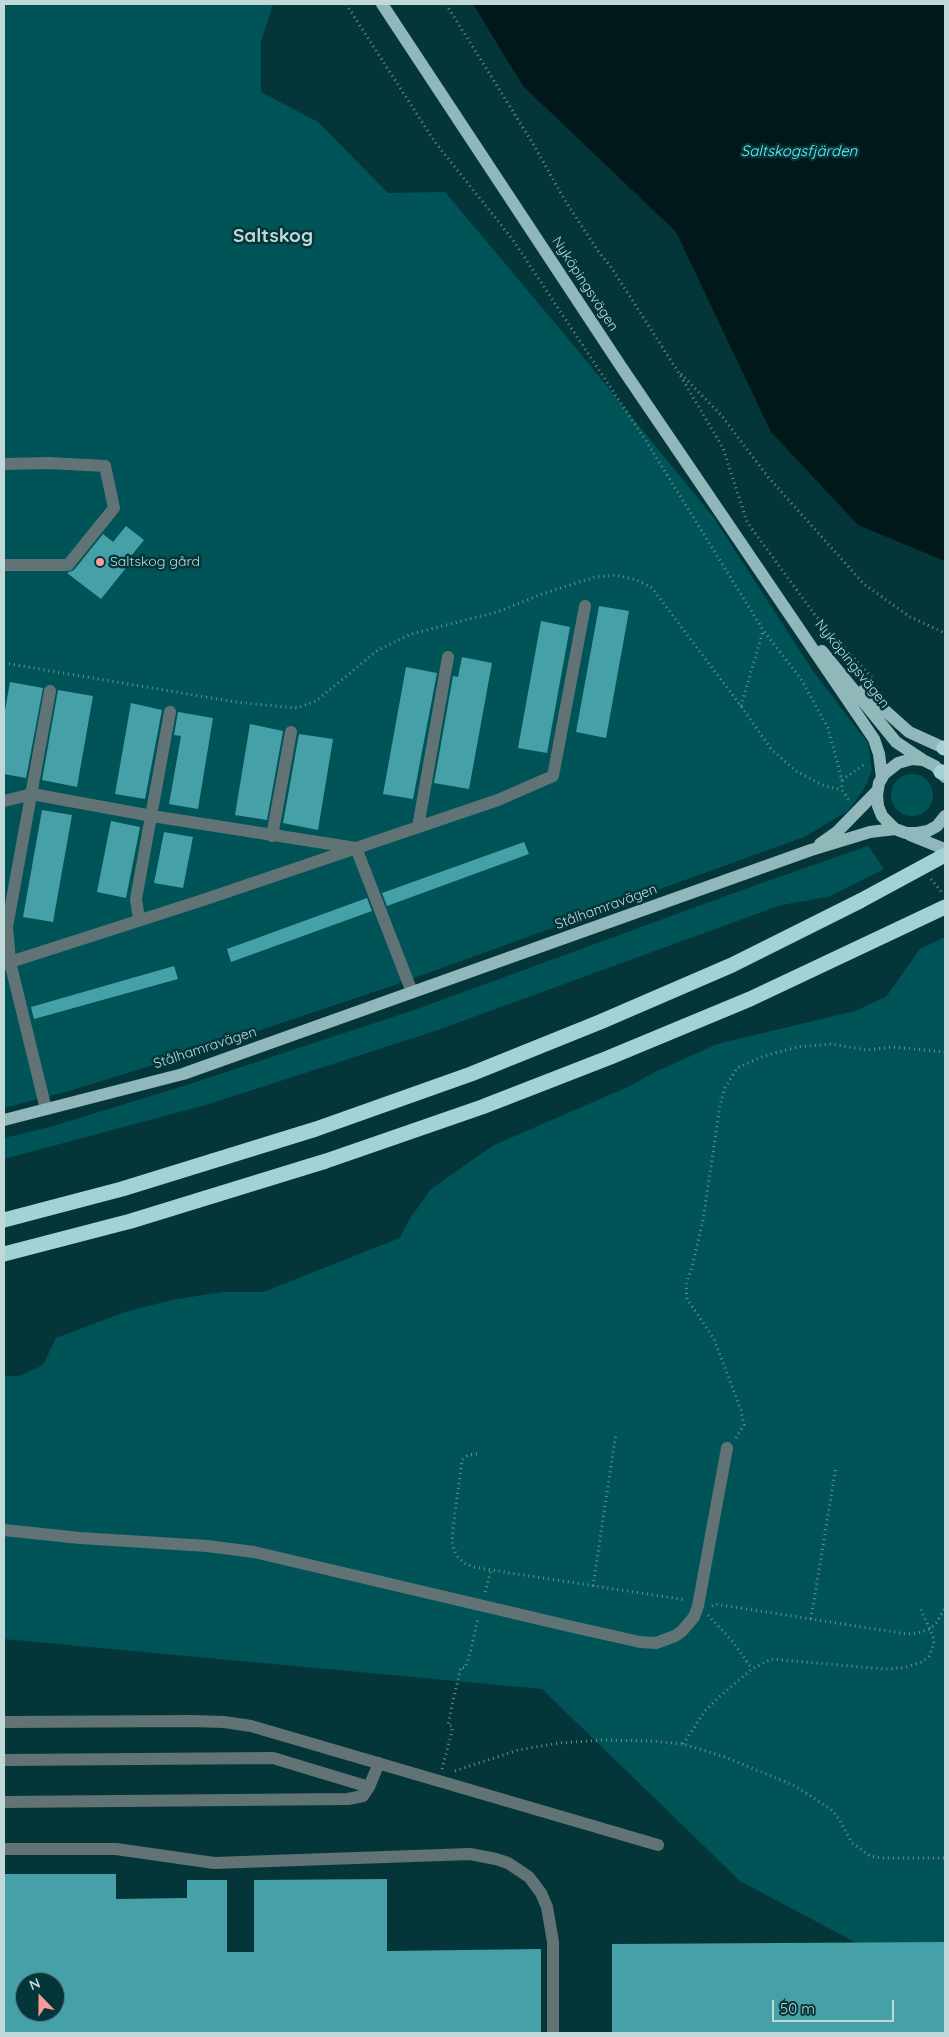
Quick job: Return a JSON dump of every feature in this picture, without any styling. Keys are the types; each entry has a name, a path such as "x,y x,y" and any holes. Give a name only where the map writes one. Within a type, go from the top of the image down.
{"highway":[{"path":"4,1220 122,1189 316,1129 471,1074 600,1022 732,965 860,902 945,853"},
{"path":"4,1254 131,1221 233,1190 326,1161 482,1107 608,1058 750,999 945,907"}],"main road":[{"name":"Nyköpingsvägen","path":"382,4 622,368 874,739 879,754 880,784 878,806 882,816 901,831"},
{"name":"Nyköpingsvägen","path":"765,580 896,742 935,766 944,774"},
{"path":"833,664 909,732 945,748"},
{"name":"Stålhamravägen","path":"811,850 836,832 880,784 890,768 898,763 912,759 923,760"},
{"name":"Stålhamravägen","path":"4,1120 183,1074 811,850 870,832 901,831 917,833 928,831 937,826 945,816"},
{"path":"901,831 942,848 945,853"}],"street":[{"path":"4,464 48,463 105,466 114,508 68,565 4,565"},
{"path":"7,963 498,800 553,776 585,606"},
{"path":"418,827 448,657"},
{"path":"7,963 7,927 50,691"},
{"path":"139,919 136,899 170,712"},
{"path":"272,836 292,732"},
{"path":"4,801 32,794 272,836 356,848"},
{"path":"356,848 412,992"},
{"path":"4,942 7,963 46,1109"},
{"path":"4,1530 80,1538 207,1546 254,1552 640,1642 656,1643 676,1636 688,1625 698,1606 727,1448"},
{"path":"4,1722 224,1722 251,1726 433,1778 658,1846"},
{"path":"4,1760 273,1758 369,1787"},
{"path":"4,1802 348,1799 363,1796 379,1763"},
{"path":"4,1849 116,1850 214,1863 470,1854 508,1863 530,1877 542,1893 547,1907 552,1942 553,2033"}],"path":[{"path":"346,4 435,142 513,240 646,441 763,630 801,679 828,728 842,780"},
{"path":"446,4 532,142 564,199 598,251 611,267 677,370 723,448 746,522 815,615 879,686"},
{"path":"677,370 721,415 768,477 864,584 910,617 945,633"},
{"path":"741,706 763,630"},
{"path":"727,1448 733,1443 744,1425 741,1410 714,1339 687,1299 686,1284 703,1220 716,1130 725,1088 737,1068 764,1056 797,1047 831,1044 867,1050 893,1047 945,1052"},
{"path":"593,1586 616,1433"},
{"path":"476,1454 468,1455 462,1460 452,1541 458,1558 464,1563 491,1570 687,1600 698,1606 721,1628 752,1670"},
{"path":"811,1619 836,1466"},
{"path":"484,1593 491,1570"},
{"path":"683,1744 705,1711 719,1697 752,1670 771,1659 884,1669 903,1668 917,1664 929,1656 934,1643 920,1608"},
{"path":"443,1765 452,1731 452,1726 448,1725 453,1701 462,1667 465,1668 476,1630"},
{"path":"433,1778 518,1750 559,1742 604,1740 683,1744 764,1772 803,1791 832,1810 852,1842 870,1856 881,1858 945,1858"}],"shaded area":[{"path":"4,4 273,4 261,41 261,92 318,122 388,193 445,192 575,347 714,518 813,671 868,743 872,770 864,789 848,811 804,837 392,986 183,1056 69,1091 4,1108"},
{"path":"916,774 924,777 930,783 933,795 930,807 924,813 908,816 900,813 894,807 891,791 894,783 900,777"},
{"path":"868,846 884,869 828,897 781,905 435,1031 209,1104 4,1159 4,1138 50,1127 190,1084 417,1009"},
{"path":"945,937 945,1990 740,1881 542,1689 4,1639 4,1376 20,1376 43,1365 56,1338 125,1312 172,1300 222,1292 263,1292 400,1238 409,1220 431,1189 494,1145 630,1086 651,1074 717,1044 855,1011 886,997 920,949"}],"water":[{"name":"Saltskogsfjärden","path":"473,4 945,4 945,561 858,525 771,432 676,232 523,86"}],"building":[{"name":"Saltskog gård","path":"126,526 144,540 127,561 130,563 101,599 67,573 74,570 103,534 113,542"},
{"path":"599,606 629,611 606,738 576,732"},
{"path":"541,621 570,627 547,753 518,748"},
{"path":"462,657 492,663 469,789 434,783 453,676 458,677"},
{"path":"406,667 437,673 413,799 383,794"},
{"path":"10,682 43,688 26,778 4,774 4,716"},
{"path":"58,690 93,696 77,787 42,780"},
{"path":"131,703 162,710 145,799 115,794"},
{"path":"178,712 213,718 198,809 169,804 181,736 174,735"},
{"path":"250,724 283,731 267,820 235,815"},
{"path":"299,734 333,739 318,830 283,823"},
{"path":"42,810 72,815 53,922 23,917"},
{"path":"111,821 140,827 126,898 97,892"},
{"path":"164,832 193,837 183,888 154,883"},
{"path":"524,842 529,854 387,906 382,893"},
{"path":"367,898 372,911 231,962 227,949"},
{"path":"174,966 178,979 34,1019 31,1007"},
{"path":"4,1874 116,1874 116,1899 187,1898 187,1880 227,1880 227,1952 254,1952 254,1880 387,1879 387,1951 541,1949 541,2033 4,2033"},
{"path":"945,1942 945,2033 612,2033 612,1944"}],"place":[{"name":"Saltskog gård","path":"100,562"}],"district":[{"name":"Saltskog","path":"273,236"}]}
